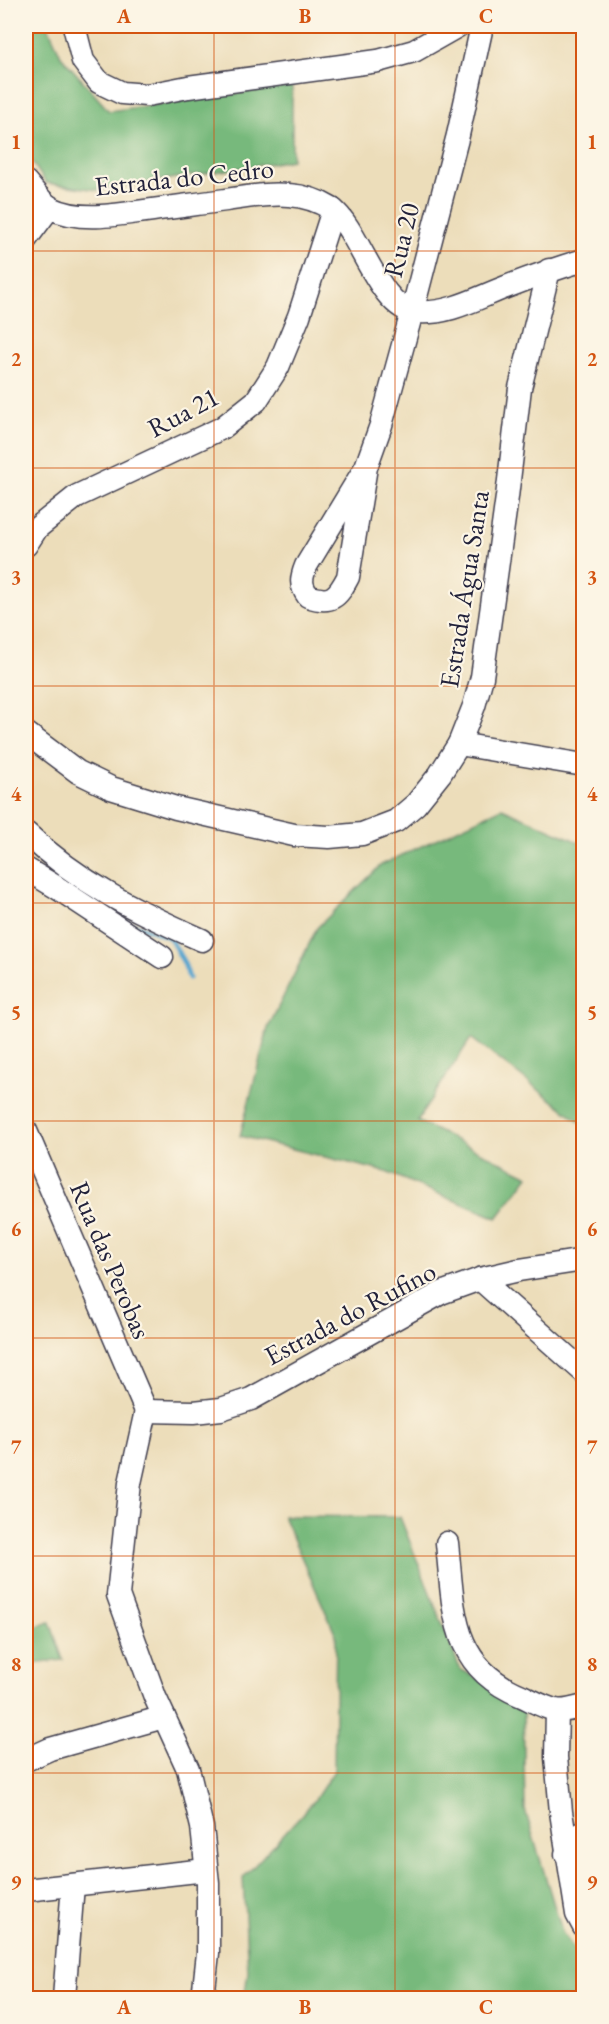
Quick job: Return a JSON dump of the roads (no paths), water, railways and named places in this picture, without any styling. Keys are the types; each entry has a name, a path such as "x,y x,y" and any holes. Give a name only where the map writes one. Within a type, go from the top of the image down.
{"street":[{"path":"74,26 83,61 99,82 122,93 147,95 188,87 378,61 414,51 458,26"},
{"name":"Rua 20","path":"366,467 306,566 301,578 302,588 308,596 327,600 335,597 342,590 348,578 366,467 386,406 412,312 458,135 482,26"},
{"name":"Estrada do Cedro","path":"26,182 50,207 70,215 123,214 264,194 290,195 315,200 333,210 350,231 384,290 398,304 412,312"},
{"path":"26,238 50,207"},
{"name":"Rua 21","path":"26,545 37,528 77,496 222,428 256,401 278,367 299,316 333,210"},
{"path":"412,312 435,313 455,307 549,270 584,260"},
{"name":"Estrada Água Santa","path":"26,732 78,772 111,788 176,808 294,835 329,837 362,834 396,820 422,797 440,774 459,744 474,706 482,677 520,388 549,270"},
{"path":"459,744 584,765"},
{"path":"26,833 71,871 116,900 202,940"},
{"path":"26,869 162,957"},
{"name":"Rua das Perobas","path":"26,1131 146,1411"},
{"name":"Estrada do Rufino","path":"146,1411 194,1412 221,1409 251,1399 441,1293 480,1279 519,1270 584,1260"},
{"path":"480,1279 584,1372"},
{"path":"146,1411 130,1483 118,1595 134,1643 188,1769 202,1827 206,1870 208,1953 203,1998"},
{"path":"447,1543 454,1617 461,1639 474,1663 507,1690 557,1711 584,1706"},
{"path":"557,1711 556,1757 566,1854 577,1914 584,1927"},
{"path":"26,1760 50,1749 164,1717"},
{"path":"566,1854 584,1830"},
{"path":"26,1893 26,1890 206,1870"},
{"path":"64,1998 73,1885"}],"waterway":[{"path":"26,849 41,860"},
{"path":"126,921 170,938 184,963 189,978"}]}
